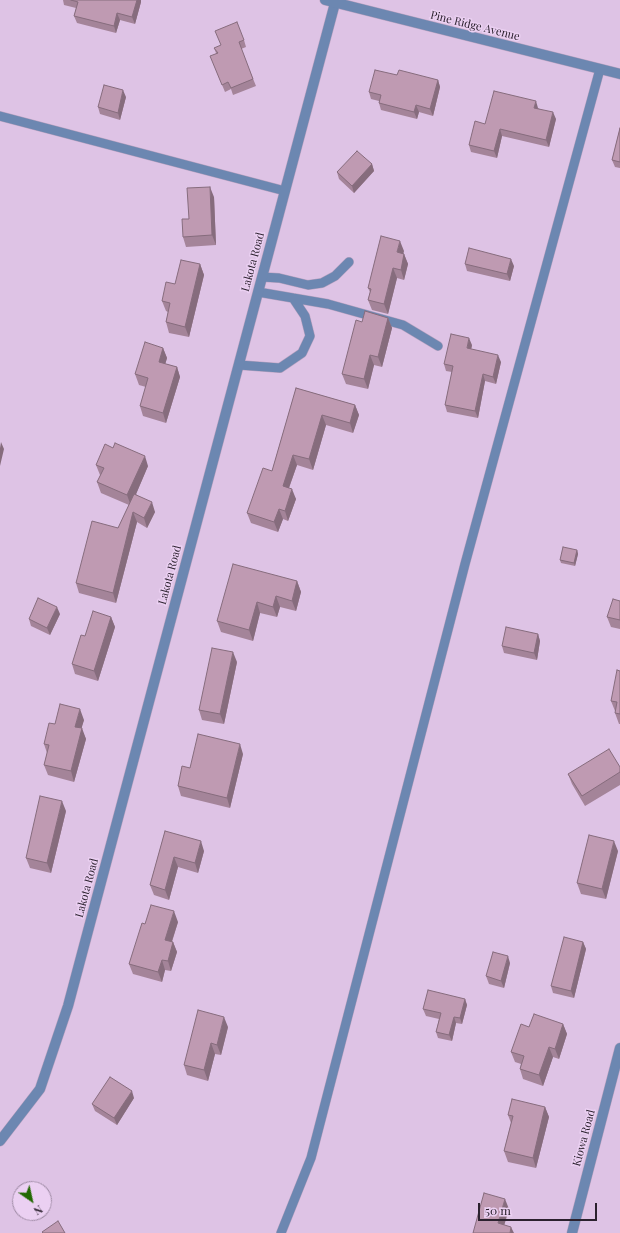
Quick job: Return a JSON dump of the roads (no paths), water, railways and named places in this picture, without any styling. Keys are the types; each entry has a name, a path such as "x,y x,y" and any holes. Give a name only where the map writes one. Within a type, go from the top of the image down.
{"street":[{"name":"Pine Ridge Avenue","path":"330,1 620,74"},
{"name":"Lakota Road","path":"0,1141 40,1089 68,1006 285,191 330,1"},
{"name":"Kiowa Road","path":"572,1233 620,1048"}],"lane":[{"path":"281,1233 312,1158 464,564 600,69"},
{"path":"0,116 285,191"},
{"path":"262,277 279,278 308,285 322,283 335,276 348,262"},
{"path":"258,292 328,304 403,325 438,346"},
{"path":"238,365 280,368 302,353 310,336 305,316 293,298"}]}
